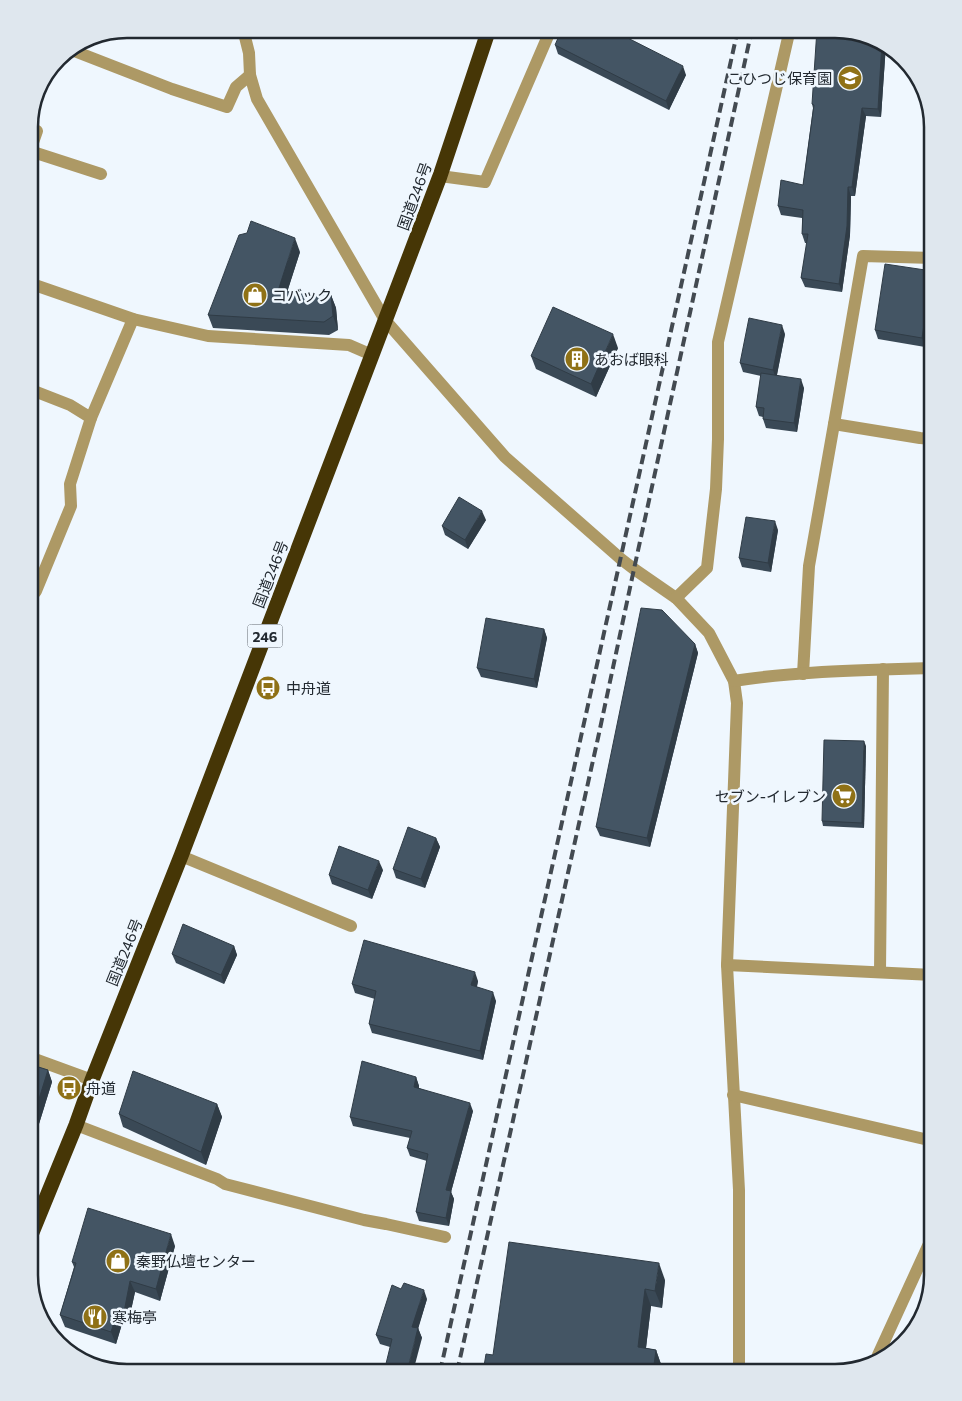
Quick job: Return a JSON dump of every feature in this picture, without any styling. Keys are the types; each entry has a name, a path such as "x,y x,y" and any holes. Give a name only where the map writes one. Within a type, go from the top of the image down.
{"highway":[{"name":"国道246号","path":"38,1218 181,856 440,176 486,38"}],"street":[{"path":"245,38 250,75 257,99 385,320 505,457 634,569 676,598 709,633 734,682 737,703 727,965 739,1190 739,1364"},
{"path":"440,176 485,182 546,38"},
{"path":"676,598 707,568 716,489 718,342 788,38"},
{"path":"77,52 172,89 228,107 236,87 250,75"},
{"path":"38,156 102,174"},
{"path":"803,674 809,566 863,256 924,258"},
{"path":"38,286 133,319 208,336 345,345 372,355"},
{"path":"38,587 71,506 70,484 91,418 133,319"},
{"path":"38,393 70,405 91,418"},
{"path":"834,424 924,438"},
{"path":"734,682 761,676 924,668"},
{"path":"880,972 883,669"},
{"path":"181,856 351,926"},
{"path":"727,965 924,974"},
{"path":"38,1060 92,1080"},
{"path":"733,1095 924,1139"},
{"path":"76,1125 217,1179 225,1184 364,1220 445,1237"},
{"path":"879,1352 924,1255"}],"building":[{"path":"558,38 628,38 683,66 666,101 555,45"},
{"path":"816,38 853,39 882,50 878,109 862,108 852,187 848,187 847,226 839,284 801,278 808,234 802,234 803,210 778,206 781,180 803,185 814,105 812,104"},
{"path":"251,221 295,238 278,291 331,295 333,316 324,322 208,315 239,235 247,233"},
{"path":"885,264 924,270 924,325 922,338 875,330"},
{"name":"あおば眼科","path":"553,307 613,334 591,384 531,356"},
{"path":"749,318 782,325 773,370 740,363"},
{"path":"761,373 801,379 794,423 763,419 764,408 756,407"},
{"path":"459,497 482,511 465,540 442,526"},
{"path":"746,517 775,521 768,563 739,558"},
{"path":"641,608 662,610 695,644 647,838 596,827"},
{"path":"486,618 544,629 534,679 477,668"},
{"name":"セブン-イレブン","path":"824,740 864,741 862,823 822,821"},
{"path":"408,827 436,838 421,879 393,869"},
{"path":"339,846 379,861 368,890 329,875"},
{"path":"183,924 234,946 221,975 172,954"},
{"path":"364,940 475,972 471,985 493,992 480,1051 369,1024 376,991 352,984"},
{"path":"362,1061 416,1077 414,1087 470,1103 446,1190 451,1191 446,1218 416,1212 428,1154 407,1148 412,1131 350,1117"},
{"path":"38,1067 48,1070 38,1102"},
{"path":"133,1071 217,1104 201,1152 119,1114"},
{"path":"88,1208 171,1234 156,1289 130,1281 124,1312 117,1313 111,1332 60,1315 76,1263 72,1262"},
{"path":"509,1242 659,1263 655,1291 645,1289 638,1347 656,1350 654,1364 484,1364 486,1354 493,1355"},
{"path":"404,1283 424,1290 412,1327 418,1328 409,1363 386,1363 392,1339 376,1335 392,1285 401,1289"}],"railway":[{"path":"442,1363 736,38"},
{"path":"459,1363 598,738 750,38"}],"place":[{"name":"こひつじ保育園","path":"850,78"},
{"name":"コバック","path":"255,295"},
{"name":"あおば眼科","path":"577,359"},
{"name":"中舟道","path":"268,688"},
{"name":"セブン-イレブン","path":"844,796"},
{"name":"舟道","path":"69,1088"},
{"name":"秦野仏壇センター","path":"118,1261"},
{"name":"寒梅亭","path":"95,1317"}]}
